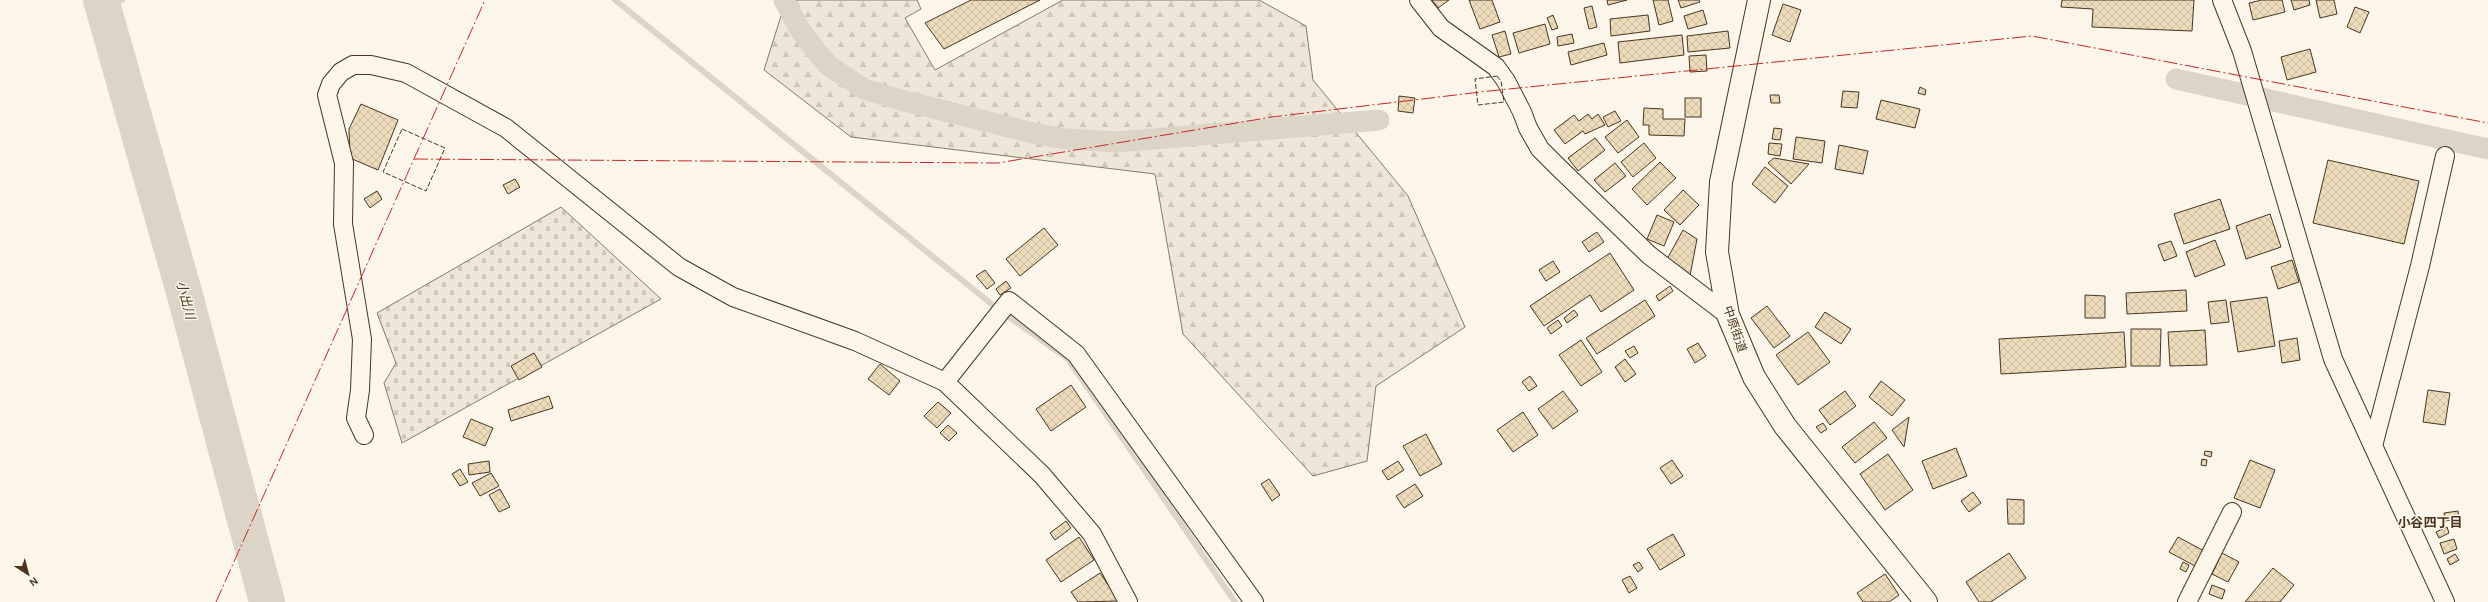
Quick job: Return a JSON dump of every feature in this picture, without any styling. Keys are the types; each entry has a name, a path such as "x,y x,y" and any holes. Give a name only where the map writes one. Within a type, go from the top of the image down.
{"main road":[{"name":"中原街道","path":"1759,0 1721,182 1717,252 1728,315 1754,377 1784,426 1926,602"}],"street":[{"path":"1419,0 1442,28 1496,67 1506,81 1522,112 1528,128 1540,149 1649,254 1728,315"},
{"path":"2222,0 2242,51 2333,359 2445,602"},
{"path":"364,435 356,418 360,390 362,339 343,224 344,162 327,95 331,84 341,72 353,65 370,65 406,73 506,128 679,267 733,297 855,341 945,382 1042,475 1087,528 1128,602"},
{"path":"2373,446 2420,266 2445,156"},
{"path":"945,382 1009,301 1076,354 1254,602"},
{"path":"2187,602 2232,512"}],"green space":[{"path":"786,0 917,0 921,9 905,18 935,70 1063,0 1259,0 1306,26 1313,80 1408,196 1465,327 1376,386 1367,461 1313,476 1183,334 1155,174 851,137 764,70"},
{"path":"561,207 661,299 402,443 384,383 396,363 377,313"}],"building":[{"path":"971,0 1040,0 944,49 925,23"},
{"path":"1432,0 1449,0 1438,8"},
{"path":"1469,0 1492,0 1500,22 1480,29"},
{"path":"1607,0 1627,0 1608,5"},
{"path":"1653,0 1668,0 1673,21 1659,25"},
{"path":"1678,0 1699,0 1700,2 1681,8"},
{"path":"2062,0 2194,0 2192,31 2092,27 2093,9 2061,7"},
{"path":"2262,0 2282,0 2285,12 2253,20 2249,3"},
{"path":"2291,0 2309,0 2310,5 2294,10"},
{"path":"2316,0 2334,0 2337,14 2320,18"},
{"path":"1783,4 1801,10 1790,42 1772,35"},
{"path":"1592,6 1597,27 1589,29 1584,8"},
{"path":"2355,7 2369,12 2360,33 2347,27"},
{"path":"1703,10 1707,24 1688,29 1684,16"},
{"path":"1553,15 1558,28 1552,30 1547,18"},
{"path":"1648,15 1650,31 1611,36 1610,19"},
{"path":"1545,24 1550,44 1519,53 1513,33"},
{"path":"1505,31 1511,54 1499,57 1492,35"},
{"path":"1728,31 1730,48 1688,52 1687,36"},
{"path":"1572,34 1574,43 1558,46 1557,37"},
{"path":"1682,35 1684,55 1620,63 1618,42"},
{"path":"1604,43 1607,55 1571,65 1568,52"},
{"path":"2310,49 2316,72 2287,80 2281,57"},
{"path":"1706,55 1707,71 1690,72 1689,56"},
{"path":"1920,87 1926,90 1925,95 1918,93"},
{"path":"1843,91 1859,92 1857,108 1841,107"},
{"path":"1770,95 1779,95 1780,103 1771,103"},
{"path":"1399,96 1415,98 1413,113 1398,111"},
{"path":"1685,98 1701,98 1701,117 1685,117"},
{"path":"1881,100 1920,109 1915,128 1876,119"},
{"path":"361,104 398,120 378,170 350,158 349,129"},
{"path":"1644,108 1663,109 1663,119 1685,119 1684,136 1649,135 1649,125 1643,125"},
{"path":"1615,111 1621,121 1608,127 1603,117"},
{"path":"1588,114 1592,119 1598,114 1605,125 1585,134 1583,131 1565,144 1554,130 1574,115 1579,121"},
{"path":"1627,120 1639,137 1618,153 1605,137"},
{"path":"1774,128 1782,129 1780,140 1772,139"},
{"path":"1796,137 1825,141 1822,163 1793,159"},
{"path":"1595,138 1605,150 1578,171 1568,158"},
{"path":"1644,143 1656,158 1633,177 1621,162"},
{"path":"1769,143 1782,144 1780,156 1768,154"},
{"path":"1839,145 1868,151 1863,174 1835,169"},
{"path":"1774,158 1809,164 1791,184 1768,163"},
{"path":"2328,160 2419,181 2404,244 2313,223"},
{"path":"1660,162 1676,178 1647,205 1632,189"},
{"path":"1615,163 1626,176 1605,192 1594,180"},
{"path":"1765,167 1788,186 1775,203 1752,184"},
{"path":"515,179 520,187 508,194 503,185"},
{"path":"1683,190 1699,205 1680,225 1664,210"},
{"path":"377,191 382,199 370,208 364,199"},
{"path":"2220,199 2230,229 2184,244 2174,214"},
{"path":"2270,214 2281,247 2246,259 2236,226"},
{"path":"1657,215 1674,222 1664,246 1647,239"},
{"path":"1044,228 1058,245 1020,276 1006,259"},
{"path":"1683,230 1697,239 1689,281 1666,261"},
{"path":"1597,232 1604,242 1589,252 1582,242"},
{"path":"2215,240 2225,265 2195,277 2186,252"},
{"path":"2171,241 2177,256 2164,261 2158,245"},
{"path":"1610,253 1634,290 1601,312 1590,295 1544,326 1530,306"},
{"path":"2292,260 2299,282 2278,289 2271,267"},
{"path":"1553,261 1560,272 1546,281 1539,270"},
{"path":"985,270 995,283 987,289 976,276"},
{"path":"1006,281 1011,288 1000,295 996,289"},
{"path":"1670,286 1673,291 1659,301 1656,296"},
{"path":"2186,290 2187,311 2127,314 2126,293"},
{"path":"2085,295 2105,296 2105,318 2085,318"},
{"path":"2267,297 2275,346 2238,352 2230,302"},
{"path":"1645,300 1655,316 1597,354 1586,338"},
{"path":"2226,300 2229,322 2211,324 2208,302"},
{"path":"1767,306 1790,336 1774,348 1751,318"},
{"path":"1574,310 1578,315 1567,323 1564,318"},
{"path":"1825,312 1851,329 1841,344 1815,327"},
{"path":"1558,320 1562,326 1551,334 1547,328"},
{"path":"2131,329 2161,329 2160,366 2131,366"},
{"path":"2205,330 2207,365 2170,366 2168,332"},
{"path":"1808,332 1830,362 1798,385 1776,355"},
{"path":"2124,332 2126,367 2001,374 1999,339"},
{"path":"2297,338 2300,360 2282,363 2279,341"},
{"path":"1581,340 1602,372 1581,386 1559,355"},
{"path":"1698,343 1706,356 1695,363 1687,349"},
{"path":"1634,346 1638,353 1630,358 1625,351"},
{"path":"534,353 542,367 519,380 511,366"},
{"path":"1625,359 1636,374 1625,382 1615,367"},
{"path":"880,364 900,381 889,395 868,379"},
{"path":"1530,376 1537,386 1529,391 1522,382"},
{"path":"1881,381 1905,400 1892,416 1869,397"},
{"path":"1071,385 1086,407 1051,431 1036,409"},
{"path":"2428,390 2450,393 2445,425 2423,422"},
{"path":"1563,391 1578,411 1553,429 1538,409"},
{"path":"1845,391 1856,406 1830,425 1819,410"},
{"path":"549,396 553,408 511,421 508,410"},
{"path":"938,402 951,413 937,428 924,416"},
{"path":"1523,412 1538,435 1513,452 1497,430"},
{"path":"1909,417 1904,447 1892,430"},
{"path":"471,419 493,428 485,446 463,437"},
{"path":"1874,422 1887,438 1855,463 1842,447"},
{"path":"1823,423 1827,429 1821,433 1816,427"},
{"path":"948,425 957,433 949,441 940,433"},
{"path":"1426,434 1442,464 1420,476 1403,446"},
{"path":"1956,448 1967,476 1933,489 1922,461"},
{"path":"2205,451 2212,452 2211,457 2204,455"},
{"path":"1888,454 1913,490 1885,510 1860,474"},
{"path":"2202,459 2207,460 2206,466 2201,465"},
{"path":"1672,460 1683,476 1671,484 1660,468"},
{"path":"2250,460 2275,470 2260,508 2234,498"},
{"path":"489,461 490,472 469,475 468,464"},
{"path":"1398,461 1404,470 1388,480 1382,471"},
{"path":"460,469 468,482 460,486 452,474"},
{"path":"491,473 499,486 480,496 472,483"},
{"path":"1269,479 1280,495 1272,501 1261,484"},
{"path":"1415,484 1423,496 1404,508 1396,496"},
{"path":"500,489 510,507 499,512 489,495"},
{"path":"1973,492 1981,503 1969,512 1961,501"},
{"path":"2007,499 2024,500 2024,524 2008,524"},
{"path":"2458,511 2459,519 2445,521 2444,513"},
{"path":"1066,521 1071,528 1055,540 1050,533"},
{"path":"2447,527 2449,533 2439,538 2436,532"},
{"path":"1673,534 1685,555 1660,570 1647,549"},
{"path":"1079,537 1094,560 1061,582 1046,560"},
{"path":"2178,537 2204,551 2195,566 2169,552"},
{"path":"2454,539 2457,549 2444,554 2440,543"},
{"path":"2009,553 2026,578 1991,602 1979,602 1966,582"},
{"path":"2222,553 2239,562 2228,582 2212,574"},
{"path":"2455,554 2459,560 2450,565 2447,559"},
{"path":"1639,562 1643,568 1638,572 1633,565"},
{"path":"2183,562 2189,565 2186,572 2180,569"},
{"path":"2273,568 2294,585 2280,602 2245,602"},
{"path":"1100,573 1119,601 1078,602 1071,592"},
{"path":"1885,574 1899,595 1889,602 1863,602 1857,593"},
{"path":"1630,576 1637,588 1629,593 1622,580"},
{"path":"2212,585 2225,590 2222,599 2209,594"}],"waterway":[{"name":"小出川","path":"101,0 184,292 267,602"},
{"path":"102,4 122,0"},
{"path":"615,0 994,306 1068,359 1235,602"},
{"path":"784,0 799,28 829,66 864,89 897,99 1037,134 1067,139 1117,142 1379,120"},
{"path":"2176,79 2488,149"}],"fence":[{"path":"1497,76 1501,81 1504,102 1478,105 1475,79 1497,76"},
{"path":"402,129 445,148 426,191 383,172 402,129"}],"power":[{"path":"216,602 485,0"},
{"path":"414,159 998,163 1272,117 1489,91 2032,36 2488,123"}],"district":[{"name":"小谷四丁目","path":"2430,522"}]}
